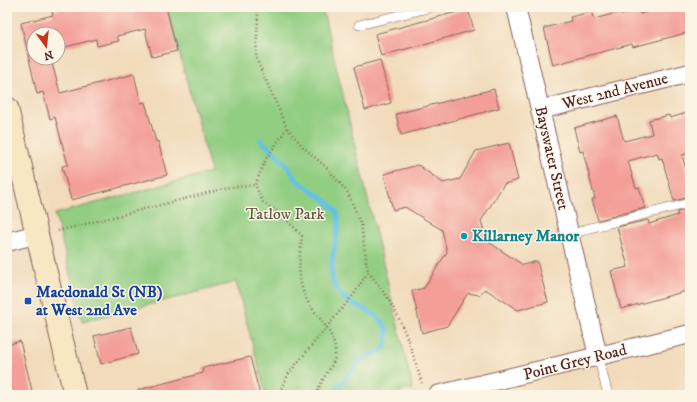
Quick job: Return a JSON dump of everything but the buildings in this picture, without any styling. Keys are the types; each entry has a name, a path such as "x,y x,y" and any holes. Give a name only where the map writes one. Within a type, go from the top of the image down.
{"main road":[{"path":"7,112 48,233 75,395"}],"street":[{"name":"Bayswater Street","path":"516,7 598,356"},
{"name":"West 2nd Avenue","path":"540,110 690,73"},
{"path":"7,242 48,233"},
{"name":"Point Grey Road","path":"437,395 690,334"}],"lane":[{"path":"359,25 432,7"},
{"path":"570,236 586,229 690,203"},
{"path":"598,356 608,395"}],"path":[{"path":"256,7 258,14 256,58 287,128 304,148 327,168 348,193 361,224 368,272 384,290 400,318 422,383"},
{"path":"287,128 266,159 255,185 263,202 284,217 302,236 298,268 303,292 334,341 335,358 318,386 317,395"},
{"path":"48,233 231,188 255,185"},
{"path":"278,395 289,373 354,294 368,272"}],"green space":[{"name":"Tatlow Park","path":"167,7 322,7 413,389 385,395 266,395 236,282 82,322 55,214 211,172"}],"waterway":[{"path":"261,140 286,164 295,178 327,201 336,211 338,226 332,258 332,279 336,288 348,301 376,316 386,328 387,336 385,348 360,361 337,389 338,395"}],"place":[{"name":"Killarney Manor","path":"464,236"},
{"name":"Macdonald St (NB) at West 2nd Ave","path":"28,301"}]}
